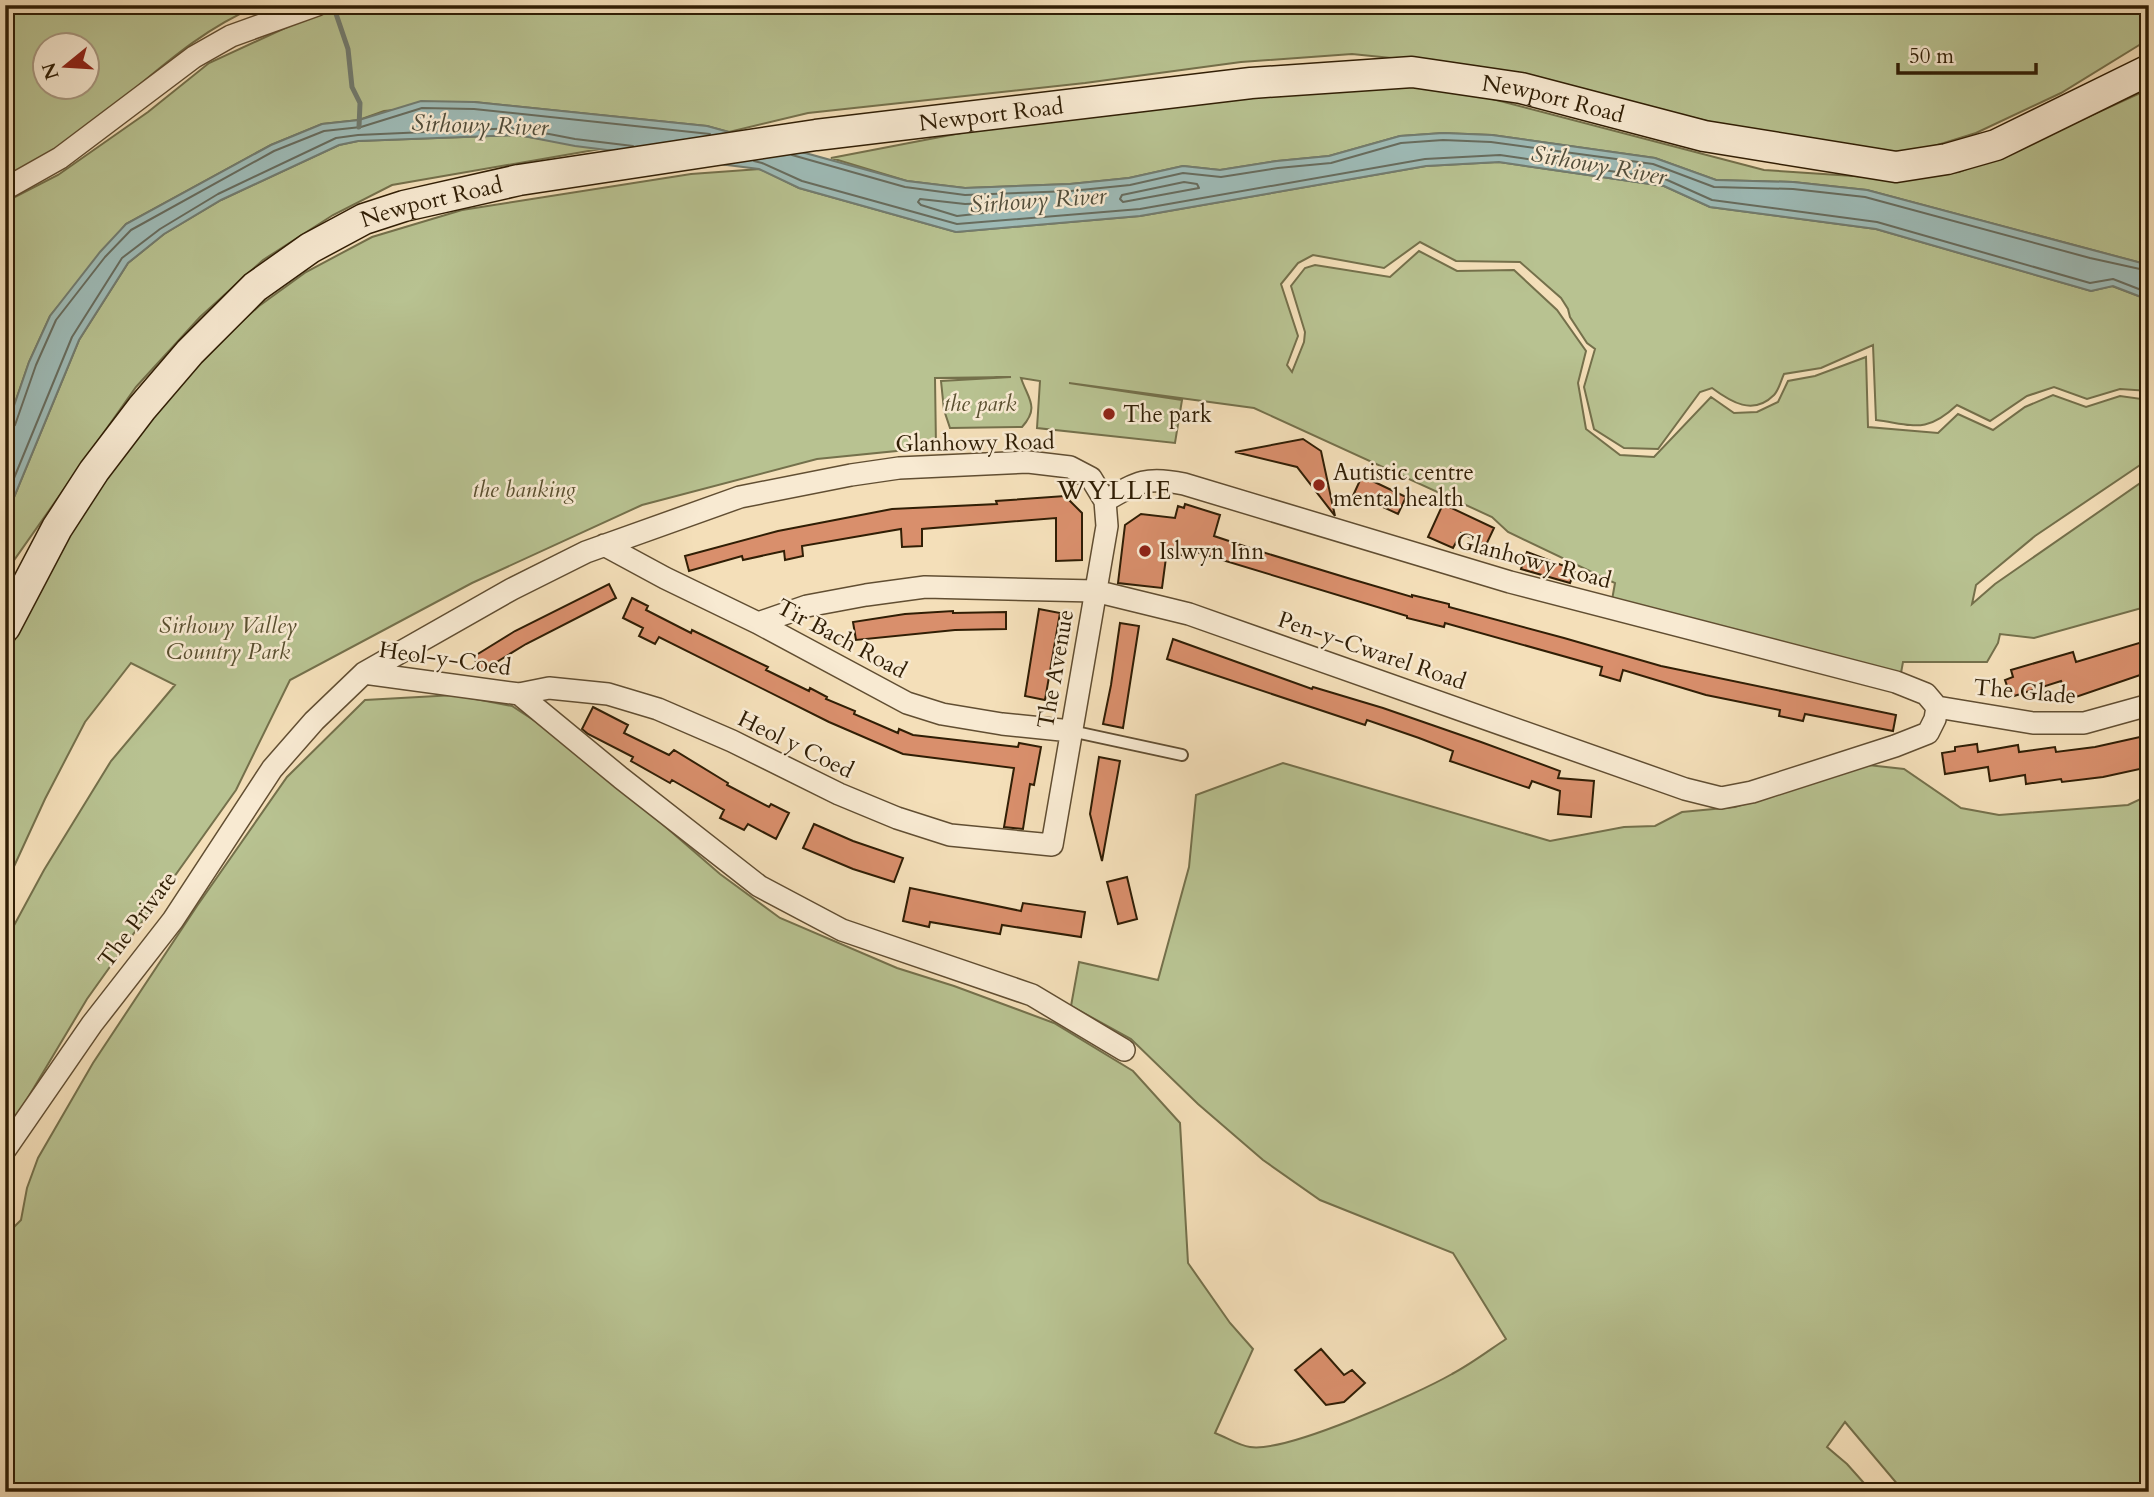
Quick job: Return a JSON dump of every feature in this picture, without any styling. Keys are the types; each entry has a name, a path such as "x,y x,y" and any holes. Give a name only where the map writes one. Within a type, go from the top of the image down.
{"main road":[{"name":"Newport Road","path":"5,627 57,528 94,471 142,408 182,362 256,287 310,247 364,219 404,206 506,183 816,135 1251,83 1412,72 1521,88 1704,136 1896,167 1947,159 1996,145 2149,70"}],"street":[{"path":"5,189 60,158 194,57 231,36 317,5"},
{"name":"Glanhowy Road","path":"314,722 364,673 512,589 604,545 740,497 899,468 1028,463 1070,467 1091,478 1105,501 1134,484 1146,481 1158,479 1184,484 1510,582 1896,682 1926,694 1937,707"},
{"name":"The Avenue","path":"1052,845 1107,526 1105,501"},
{"name":"Tir Bach Road","path":"604,545 665,578 758,622 907,703 954,716 1071,731"},
{"name":"Pen-y-Cwarel Road","path":"758,622 807,606 925,587 1095,591 1189,614 1685,789 1721,798 1752,792 1928,733 1937,707"},
{"name":"Heol-y-Coed","path":"364,673 519,694"},
{"name":"Heol y Coed","path":"519,694 549,688 608,694 658,709 732,741 839,794 897,818 950,835 1052,845"},
{"path":"519,694 759,886 842,930 1031,995 1124,1050"},
{"name":"The Glade","path":"1937,707 2032,723 2084,723 2149,705"},
{"name":"The Private","path":"5,1150 92,1024 173,919 272,769 314,722"}],"lane":[{"path":"1071,731 1182,754"}],"green space":[{"path":"5,5 260,5 213,29 191,44 68,141 5,179"},
{"path":"2149,5 2149,39 2061,93 1976,133 1915,152 1876,152 1711,122 1480,67 1352,54 1241,62 1085,83 808,113 729,132 707,126 474,102 384,111 359,120 322,124 271,145 126,224 50,316 29,362 5,432 5,202 58,175 148,112 209,63 333,6"},
{"path":"1418,85 1477,95 1764,170 1898,179 1959,172 2011,152 2149,89 2149,265 1867,190 1793,182 1716,180 1655,158 1492,135 1443,133 1400,136 1329,156 1220,170 1183,166 1129,178 1070,184 965,188 907,181 831,158 987,128 1183,101"},
{"path":"518,135 600,149 392,185 333,215 263,260 200,317 136,387 5,573 5,519 79,340 128,263 164,234 221,200 339,145 358,141"},
{"path":"1499,162 1664,186 1710,207 1876,229 2091,291 2112,286 2149,300 2149,391 2120,389 2087,399 2054,387 2027,396 1990,421 1957,405 1928,424 1910,425 1876,420 1873,345 1821,368 1784,374 1774,395 1758,405 1742,405 1712,388 1700,392 1658,449 1624,448 1594,429 1584,387 1595,349 1587,343 1561,298 1520,262 1456,261 1420,242 1384,268 1313,255 1298,263 1281,284 1298,336 1287,365 1292,372 1304,342 1305,332 1291,286 1305,268 1315,265 1390,277 1419,251 1457,271 1514,270 1557,310 1586,351 1578,383 1586,429 1620,455 1654,457 1711,397 1734,413 1757,412 1778,402 1788,381 1815,376 1866,357 1868,427 1938,433 1958,414 1993,430 2025,407 2053,395 2086,407 2120,396 2149,400 2149,459 2035,536 1976,585 1972,604 1995,584 2149,477 2149,606 2034,638 2000,634 1987,662 1903,662 1901,673 1612,600 1615,583 1508,532 1492,517 1254,408 1069,383 1182,400 1175,443 1037,428 1040,381 1021,378 1031,403 1030,414 1022,427 950,428 944,410 941,381 1011,377 935,378 936,447 817,459 642,505 472,583 290,680 236,790 87,999 5,1136 5,942 44,870 111,761 175,685 131,663 85,722 45,799 5,886 5,660 52,561 93,495 195,364 259,306 306,272 372,237 462,210 691,174 760,169 799,188 956,232 1140,216 1426,166"},
{"path":"455,695 512,706 570,744 720,874 780,918 897,968 1054,1023 1133,1071 1180,1123 1188,1263 1230,1323 1253,1349 1215,1433 1250,1447 1292,1441 1382,1407 1459,1370 1506,1339 1453,1253 1320,1200 1263,1160 1198,1104 1131,1039 1071,1006 1079,962 1158,980 1189,867 1196,795 1283,763 1550,841 1624,827 1655,826 1682,812 1735,807 1868,765 1904,769 1961,808 1999,815 2128,805 2149,795 2149,1492 1904,1492 1845,1422 1827,1447 1847,1464 1872,1492 5,1492 5,1236 21,1220 27,1188 38,1158 93,1063 287,777 365,700"}],"water":[{"name":"Sirhowy River","path":"421,101 474,102 707,126 907,181 965,188 1070,184 1129,178 1183,166 1220,170 1329,156 1400,136 1443,133 1492,135 1655,158 1716,180 1793,182 1867,190 2149,265 2149,300 2113,286 2091,291 1876,229 1710,207 1664,186 1499,162 1426,166 1140,216 956,232 799,188 759,169 575,146 518,135 358,141 339,145 221,200 164,234 128,263 79,340 5,519 5,432 29,362 50,316 100,252 126,224 271,145 322,124 359,120"}],"building":[{"name":"Autistic centre mental health","path":"1303,439 1321,451 1335,516 1297,467 1235,452"},
{"path":"1362,476 1406,497 1398,514 1368,500 1365,506 1351,500"},
{"path":"1065,496 1082,513 1082,560 1056,561 1056,518 922,529 922,546 902,547 901,529 802,546 803,556 785,560 784,551 743,560 742,556 689,571 685,556 778,531 892,509 997,504 996,501"},
{"path":"1185,504 1220,515 1214,536 1259,551 1412,597 1449,604 1449,607 1661,666 1896,715 1893,731 1805,714 1803,721 1779,716 1780,710 1706,695 1623,670 1620,681 1600,675 1602,667 1445,623 1444,627 1407,618 1186,549 1184,556 1167,550 1162,588 1118,583 1125,525 1141,514 1175,518 1178,506 1184,508"},
{"path":"1443,504 1494,528 1486,545 1461,533 1453,548 1428,537"},
{"path":"1527,552 1575,570 1570,583 1521,569"},
{"path":"609,584 616,598 526,644 482,671 473,657 515,631"},
{"path":"632,598 648,606 646,610 691,633 692,630 768,667 766,670 855,711 854,714 898,733 899,729 913,735 1018,747 1019,743 1041,747 1034,785 1030,784 1023,829 1004,827 1014,768 903,754 829,722 659,637 655,644 639,636 643,628 623,618"},
{"path":"1039,609 1060,613 1045,700 1025,696"},
{"path":"1006,612 1006,629 955,630 856,640 853,622 905,614"},
{"path":"1120,623 1139,626 1123,728 1103,724"},
{"path":"1173,639 1312,689 1313,687 1383,708 1481,742 1560,771 1558,778 1594,781 1591,817 1558,814 1560,791 1532,781 1529,788 1450,761 1453,751 1419,738 1367,720 1365,725 1167,659"},
{"path":"2149,640 2149,672 2067,700 2061,681 2011,697 2005,680 2013,677 2011,670 2073,652 2076,662"},
{"path":"593,707 628,725 624,733 669,755 674,750 728,783 727,785 769,807 771,804 789,813 776,839 748,824 744,830 720,818 724,810 672,780 670,783 631,761 633,757 588,734 582,729"},
{"path":"2149,735 2149,767 2062,782 2061,779 2026,784 2025,775 1990,781 1988,767 1945,774 1942,753 1955,751 1955,747 1977,744 1978,752 2018,745 2019,752 2055,747 2056,752"},
{"path":"1099,757 1120,761 1102,861 1090,814"},
{"path":"814,824 903,858 894,882 853,869 803,848"},
{"path":"1127,877 1137,919 1118,924 1107,882"},
{"path":"910,888 1021,911 1023,903 1085,912 1081,937 1002,925 1000,934 930,922 929,927 903,921"},
{"path":"1321,1349 1344,1375 1352,1370 1365,1383 1344,1402 1326,1405 1295,1370"}],"waterway":[{"path":"333,5 348,49 352,87 360,103 359,127"}],"place":[{"name":"The park","path":"1109,414"},
{"name":"Autistic centre mental health","path":"1319,485"},
{"name":"Islwyn Inn","path":"1145,551"}],"district":[{"name":"WYLLIE","path":"1115,490"}],"park label":[{"name":"the park","path":"980,403"},
{"name":"the banking","path":"524,489"},
{"name":"Sirhowy Valley Country Park","path":"228,638"}]}
